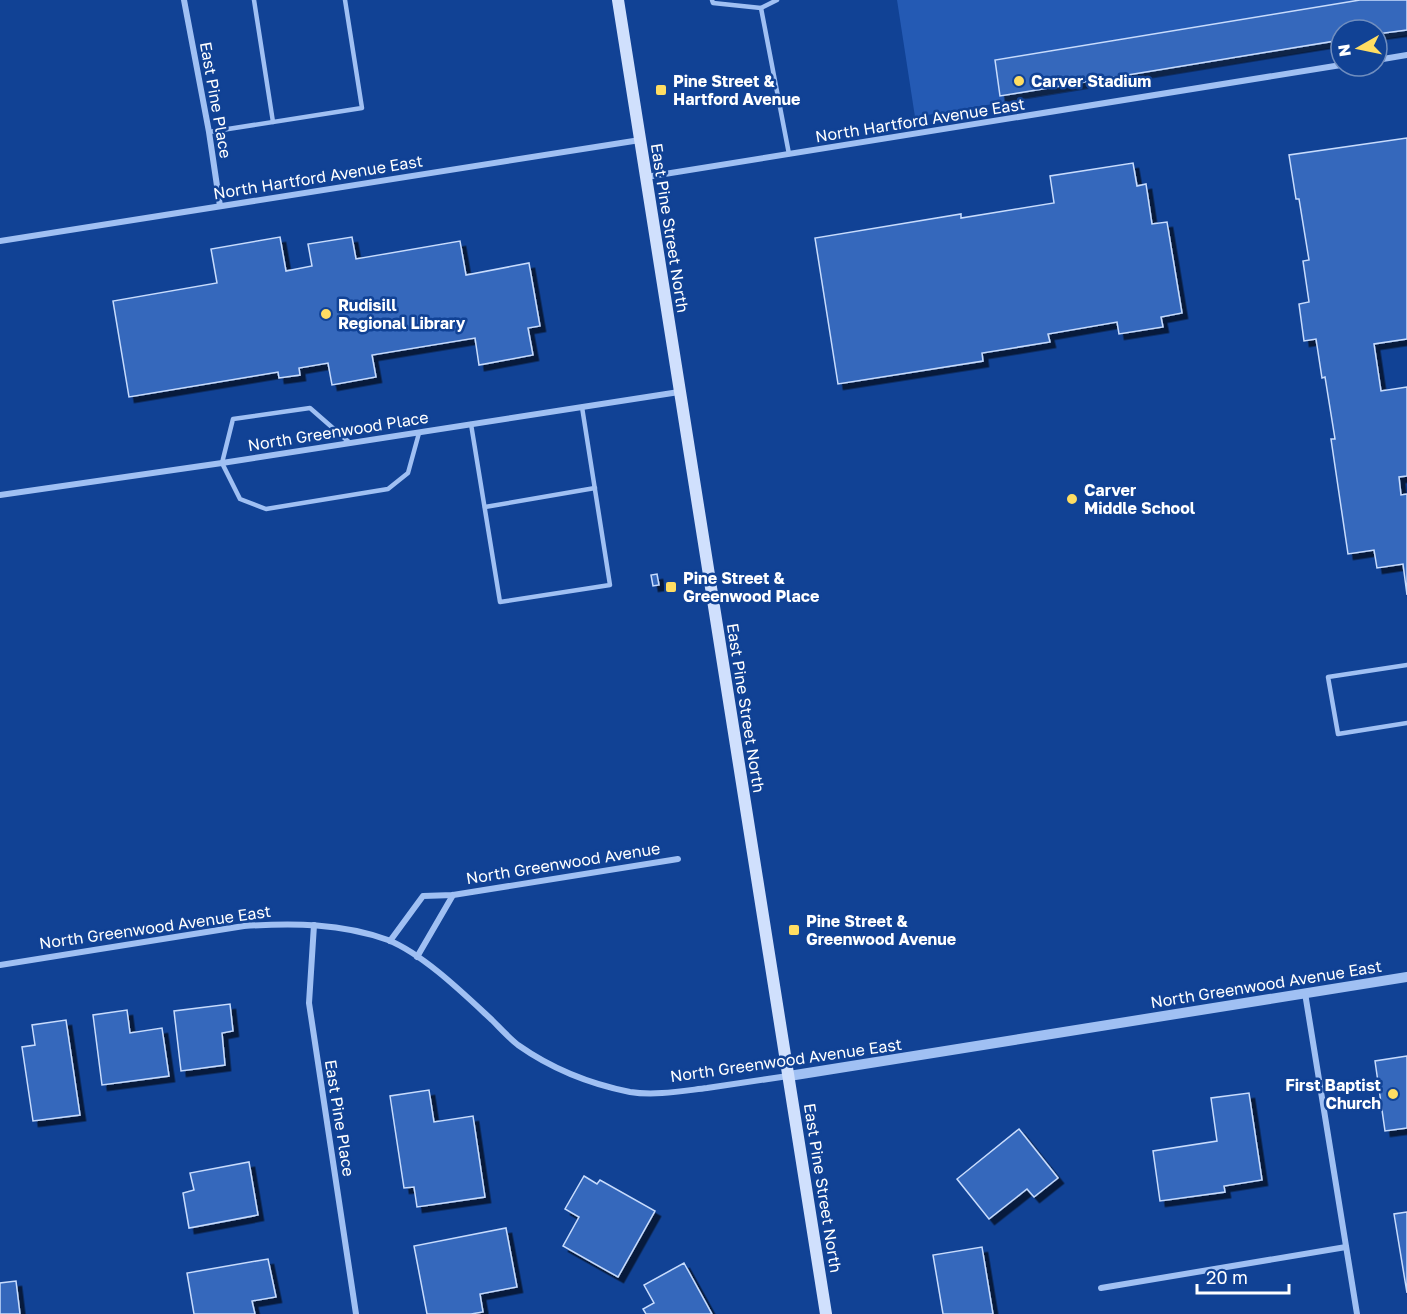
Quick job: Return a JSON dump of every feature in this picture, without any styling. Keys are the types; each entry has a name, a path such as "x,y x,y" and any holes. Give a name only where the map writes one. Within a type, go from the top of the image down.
{"main road":[{"name":"East Pine Street North","path":"618,0 826,1314"}],"street":[{"name":"East Pine Place","path":"184,0 209,132 220,206"},
{"path":"1389,58 1407,55"},
{"name":"North Hartford Avenue East","path":"645,177 1329,67"},
{"name":"North Hartford Avenue East","path":"0,241 640,140"},
{"name":"North Greenwood Place","path":"0,495 680,392"},
{"name":"North Greenwood Avenue","path":"390,941 423,896 453,895 678,859"},
{"name":"North Greenwood Avenue","path":"417,957 453,895"},
{"name":"East Pine Place","path":"314,925 309,1003 356,1314"},
{"name":"North Greenwood Avenue East","path":"0,965 244,926 314,925 356,930 390,941 417,957 462,993 517,1044 552,1067 581,1079 632,1092 669,1093 789,1076 1407,976"},
{"path":"1305,993 1357,1314"},
{"path":"1101,1288 1346,1247"}],"lane":[{"path":"254,0 273,122"},
{"path":"209,132 362,108 345,0"},
{"path":"712,0 713,3 761,8 777,0"},
{"path":"761,8 789,154"},
{"path":"471,424 500,602 610,585 582,407"},
{"path":"350,443 310,408 232,419 222,463 240,499 266,509 388,489 408,473 418,432"},
{"path":"484,507 595,488"},
{"path":"1407,665 1328,677 1338,734 1407,723"}],"shaded area":[{"name":"Carver Stadium","path":"897,0 1407,0 1407,35 1389,38 1389,18 1329,18 1329,48 915,117"}],"building":[{"path":"1360,0 1407,0 1407,30 1389,32 1389,18 1329,18 1329,42 1000,96 995,60"},
{"path":"1407,138 1407,339 1374,344 1381,391 1407,387 1407,476 1399,477 1401,495 1407,494 1407,595 1403,564 1377,568 1374,550 1348,554 1331,439 1335,439 1325,377 1322,378 1316,339 1304,341 1299,304 1309,302 1303,261 1309,260 1289,155"},
{"path":"1133,163 1137,186 1146,184 1152,224 1167,222 1182,313 1161,317 1163,327 1119,334 1117,322 1048,334 1050,342 982,353 983,361 838,384 815,238 961,214 961,218 1054,203 1050,176"},
{"name":"Rudisill Regional Library","path":"280,237 286,271 312,266 308,244 352,237 356,259 460,241 466,275 529,263 540,326 528,328 533,355 479,365 475,338 372,355 376,377 332,385 328,363 299,368 300,375 279,378 278,372 129,397 113,301 217,283 211,249"},
{"path":"657,574 659,585 653,586 651,575"},
{"path":"230,1004 233,1031 222,1033 225,1065 181,1071 174,1011"},
{"path":"127,1010 130,1033 162,1028 169,1076 102,1085 93,1015"},
{"path":"66,1020 80,1115 33,1121 22,1047 35,1045 32,1025"},
{"name":"First Baptist Church","path":"1407,1056 1407,1128 1385,1131 1375,1061"},
{"path":"429,1090 434,1122 473,1116 485,1197 417,1207 414,1187 404,1188 390,1096"},
{"path":"1249,1093 1262,1180 1224,1186 1225,1192 1160,1201 1153,1151 1217,1141 1211,1098"},
{"path":"1019,1129 1058,1178 1034,1197 1027,1189 989,1219 957,1179"},
{"path":"249,1162 258,1215 189,1228 183,1193 194,1190 190,1173"},
{"path":"584,1176 597,1184 600,1180 655,1211 618,1277 563,1246 579,1217 565,1209"},
{"path":"1407,1212 1407,1293 1394,1214"},
{"path":"506,1228 517,1287 480,1294 483,1312 427,1314 414,1246"},
{"path":"982,1247 993,1314 943,1314 933,1255"},
{"path":"268,1259 276,1297 252,1301 255,1314 194,1314 187,1273"},
{"path":"684,1263 712,1314 646,1314 643,1309 654,1303 644,1285"},
{"path":"16,1281 20,1314 0,1314 0,1283"}],"place":[{"name":"Carver Stadium","path":"1019,81"},
{"name":"Pine Street & Hartford Avenue","path":"661,90"},
{"name":"Rudisill Regional Library","path":"326,314"},
{"name":"Carver Middle School","path":"1072,499"},
{"name":"Pine Street & Greenwood Place","path":"671,587"},
{"name":"Pine Street & Greenwood Avenue","path":"794,930"},
{"name":"First Baptist Church","path":"1393,1094"}]}
